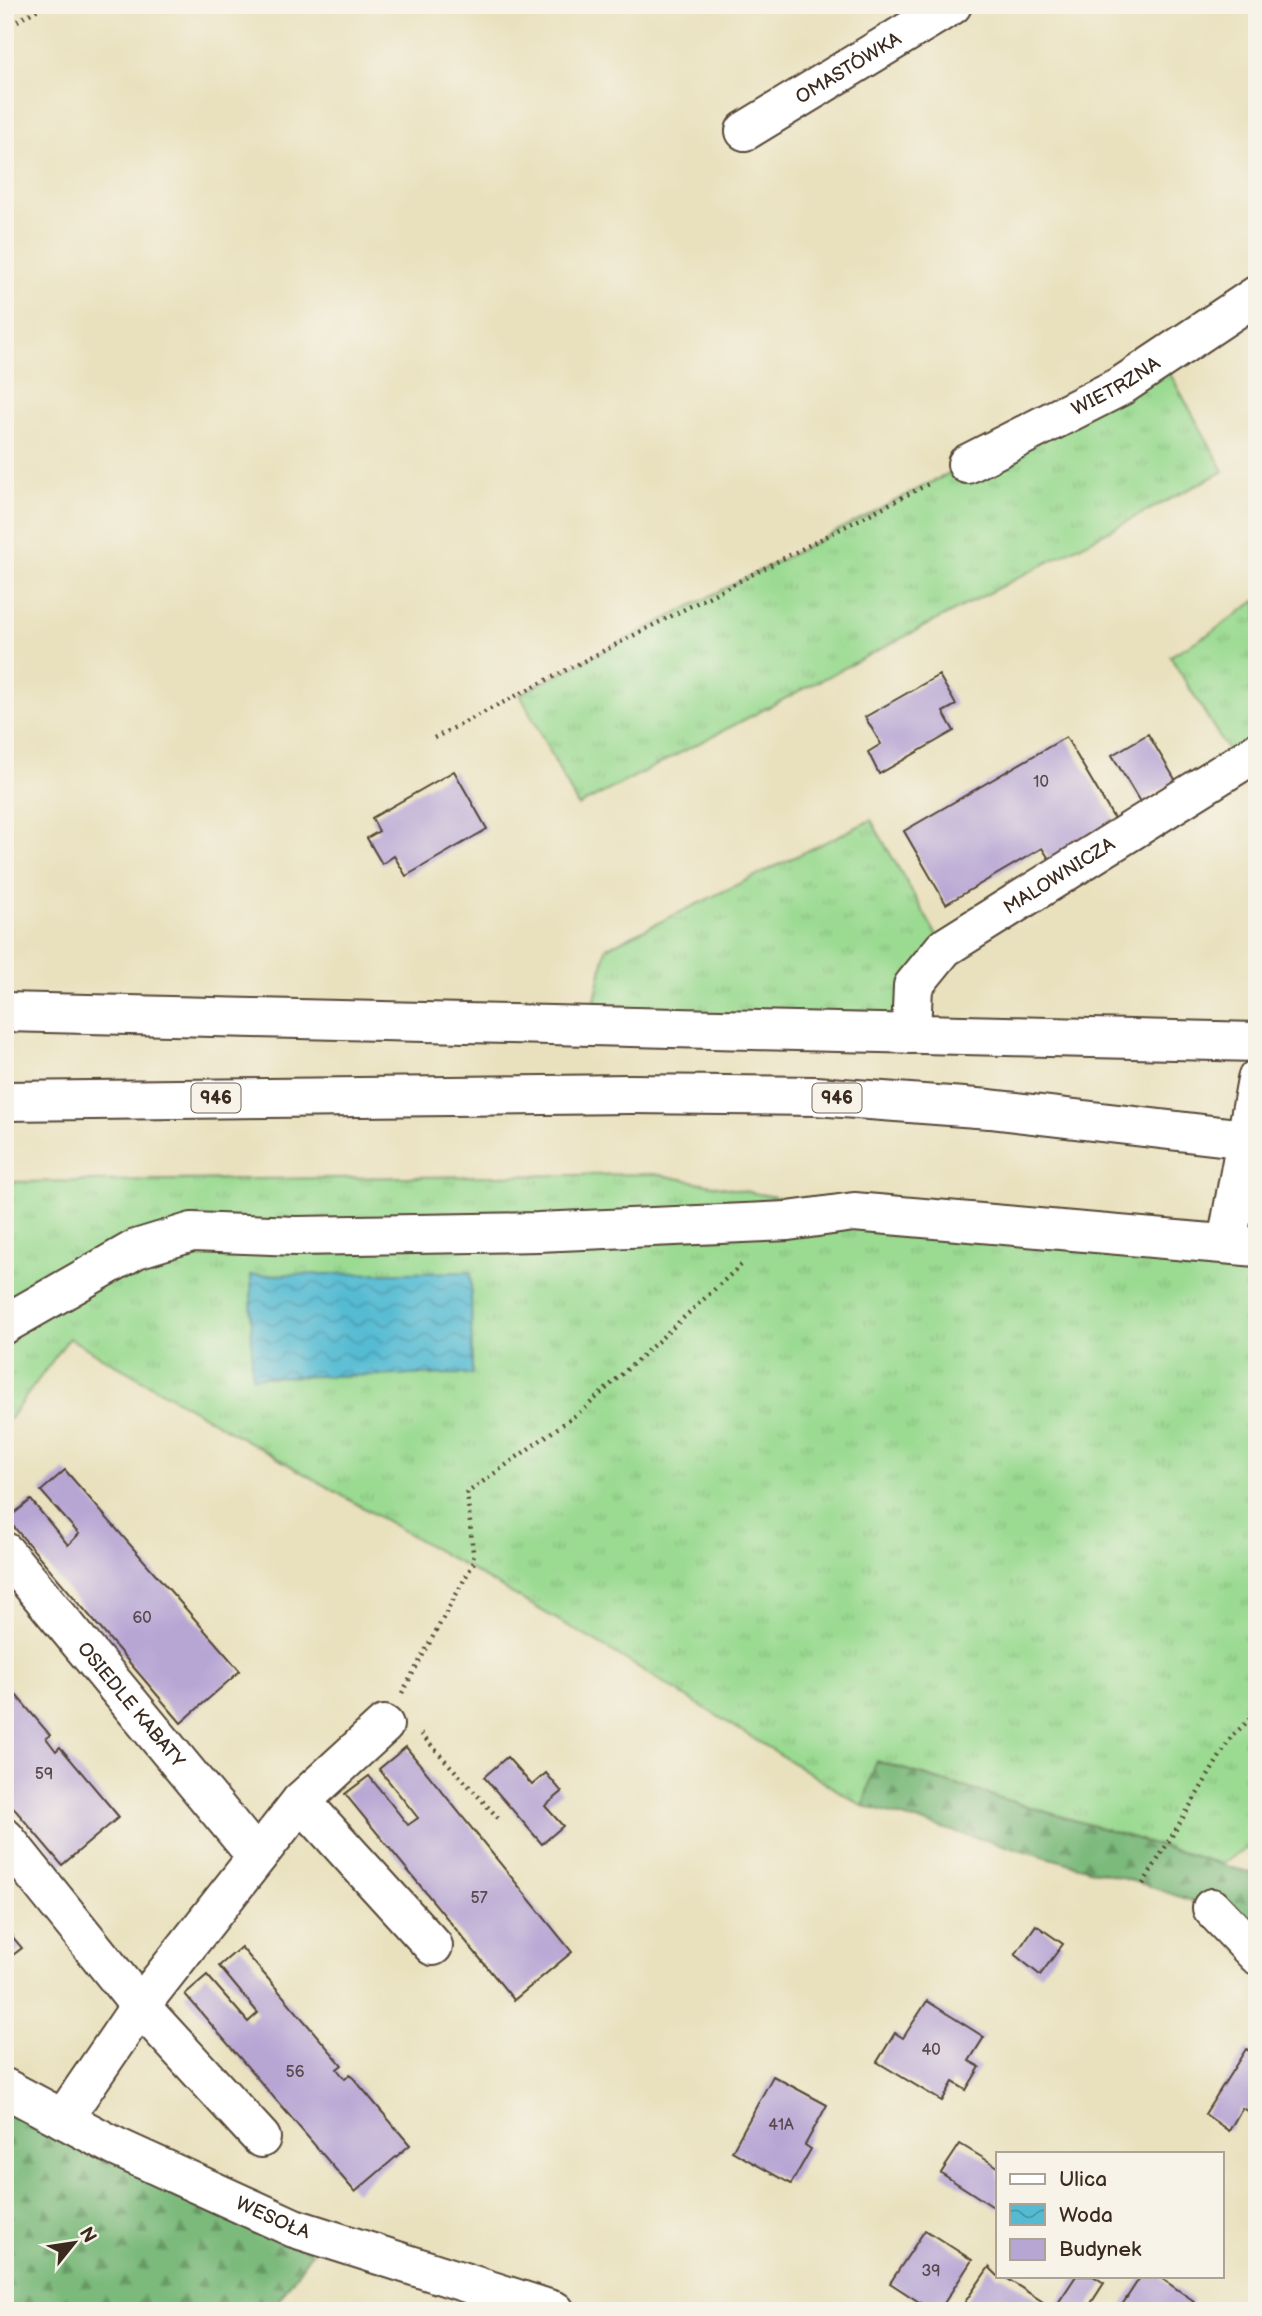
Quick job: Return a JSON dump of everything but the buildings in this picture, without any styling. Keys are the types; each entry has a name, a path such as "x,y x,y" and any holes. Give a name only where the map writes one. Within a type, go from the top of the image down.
{"main road":[{"name":"OMASTÓWKA","path":"746,131 952,5"},
{"name":"WIETRZNA","path":"967,464 1121,386 1257,295"},
{"name":"MALOWNICZA","path":"911,1034 913,986 944,948 1257,752"},
{"path":"5,1012 1257,1042"},
{"path":"5,1324 136,1249 192,1232 296,1236 498,1233 788,1221 854,1212 1242,1245 1246,1139 1257,1079"},
{"name":"946","path":"5,1101 616,1094 816,1096 990,1109 1246,1139"},
{"name":"OSIEDLE KABATY","path":"5,1552 256,1856"},
{"path":"63,2119 139,2006 256,1856 301,1801 384,1725"},
{"path":"301,1801 433,1946"},
{"path":"5,1838 139,2006 261,2138"},
{"path":"1212,1908 1257,1955"},
{"name":"WESOŁA","path":"5,2088 116,2147 294,2228 555,2311"}],"path":[{"path":"5,28 45,5"},
{"path":"434,738 967,464"},
{"path":"500,1820 422,1734 407,1728 384,1725 474,1562 467,1493 584,1409 788,1221"},
{"path":"1143,1884 1231,1735 1257,1713"}],"green space":[{"path":"1162,359 1224,471 578,806 520,694 967,464"},
{"path":"1257,600 1257,752 1236,764 1170,656 1212,632"},
{"path":"871,820 944,948 911,1034 590,1025 606,948"},
{"path":"655,1174 854,1212 1257,1247 1257,1842 1221,1864 877,1761 863,1806 615,1653 69,1338 5,1425 5,1182"},
{"path":"876,1761 1257,1875 1257,1955 1212,1908 1143,1884 863,1806"},
{"path":"5,2088 312,2252 271,2311 5,2311"}],"water":[{"path":"471,1272 472,1374 252,1377 251,1275"}]}
